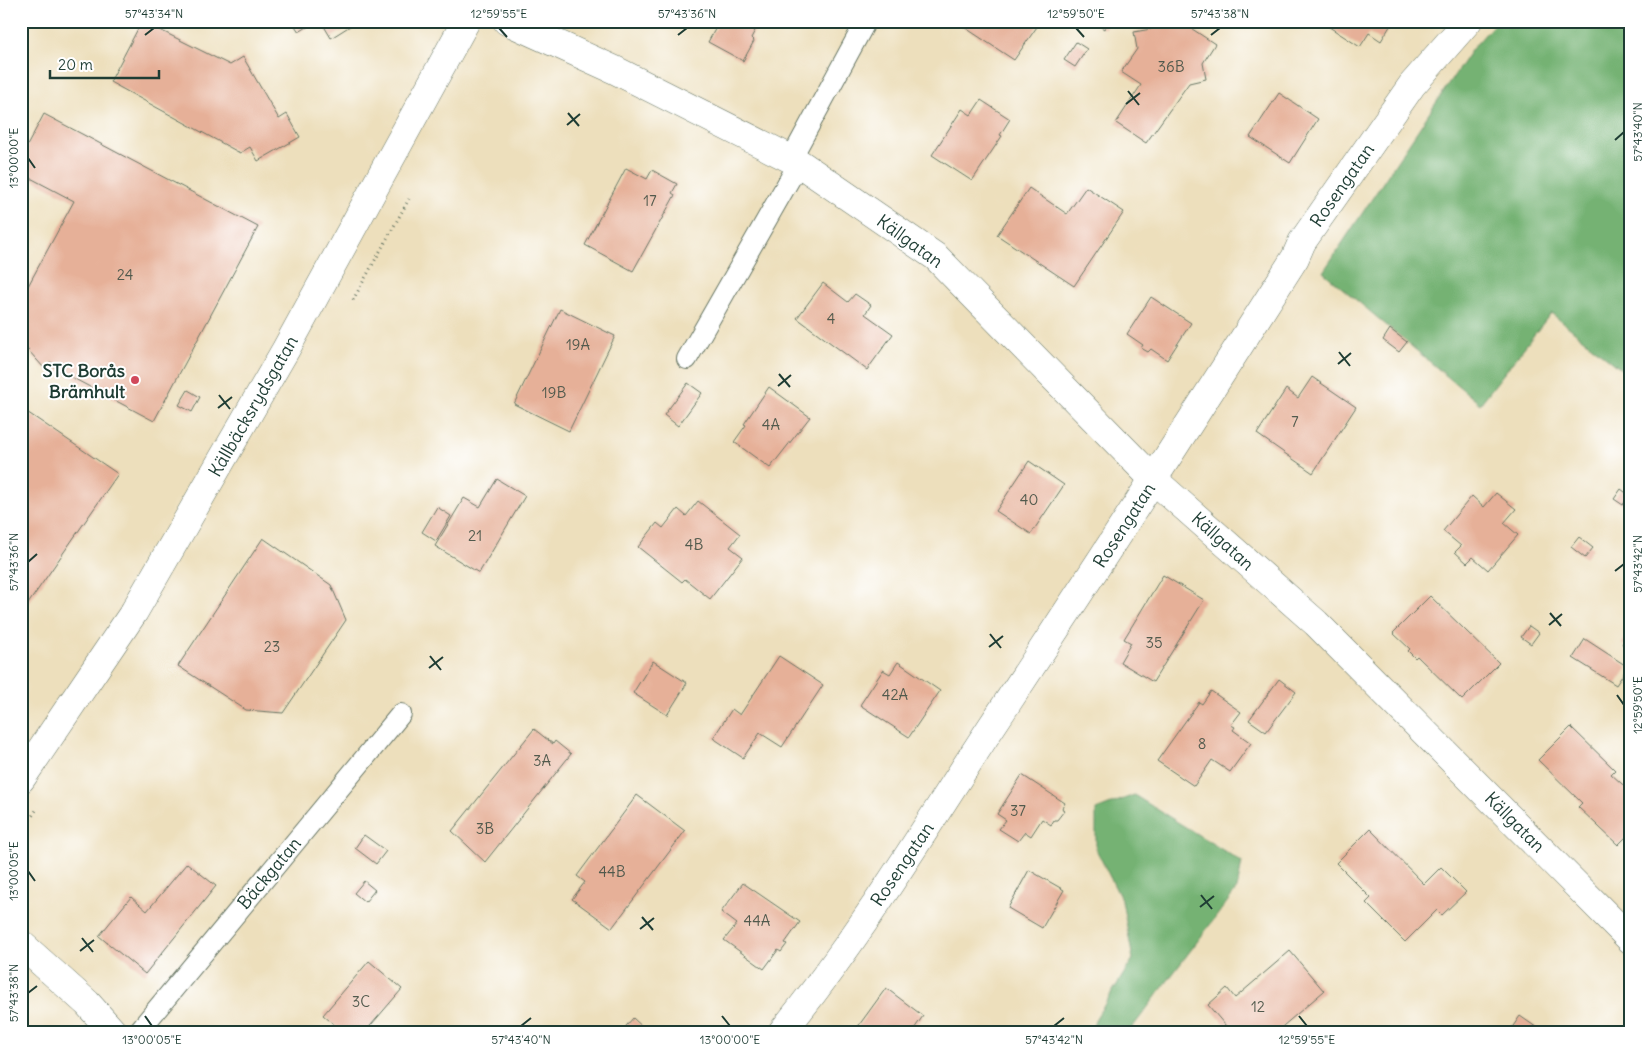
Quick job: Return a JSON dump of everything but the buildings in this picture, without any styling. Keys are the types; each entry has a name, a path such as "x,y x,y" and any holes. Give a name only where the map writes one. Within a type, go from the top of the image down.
{"street":[{"name":"Källbäcksrydsgatan","path":"21,779 134,612 286,349 466,21"},
{"name":"Källgatan","path":"507,21 615,70 795,161 936,258 1154,480 1316,624 1631,940"},
{"name":"Rosengatan","path":"782,1032 810,998 876,903 1154,480 1295,258 1302,242 1412,85 1468,21"},
{"path":"21,944 87,1003 113,1032"}],"lane":[{"path":"687,359 795,161 866,21"},
{"name":"Bäckgatan","path":"138,1032 401,714"}],"green space":[{"path":"1497,21 1631,21 1631,377 1551,313 1480,404 1323,272 1472,49"},
{"path":"1134,795 1242,862 1237,889 1129,1032 1091,1032 1096,1018 1133,959 1122,901 1096,849 1096,810"}],"place":[{"name":"STC Borås Brämhult","path":"135,380"}]}
